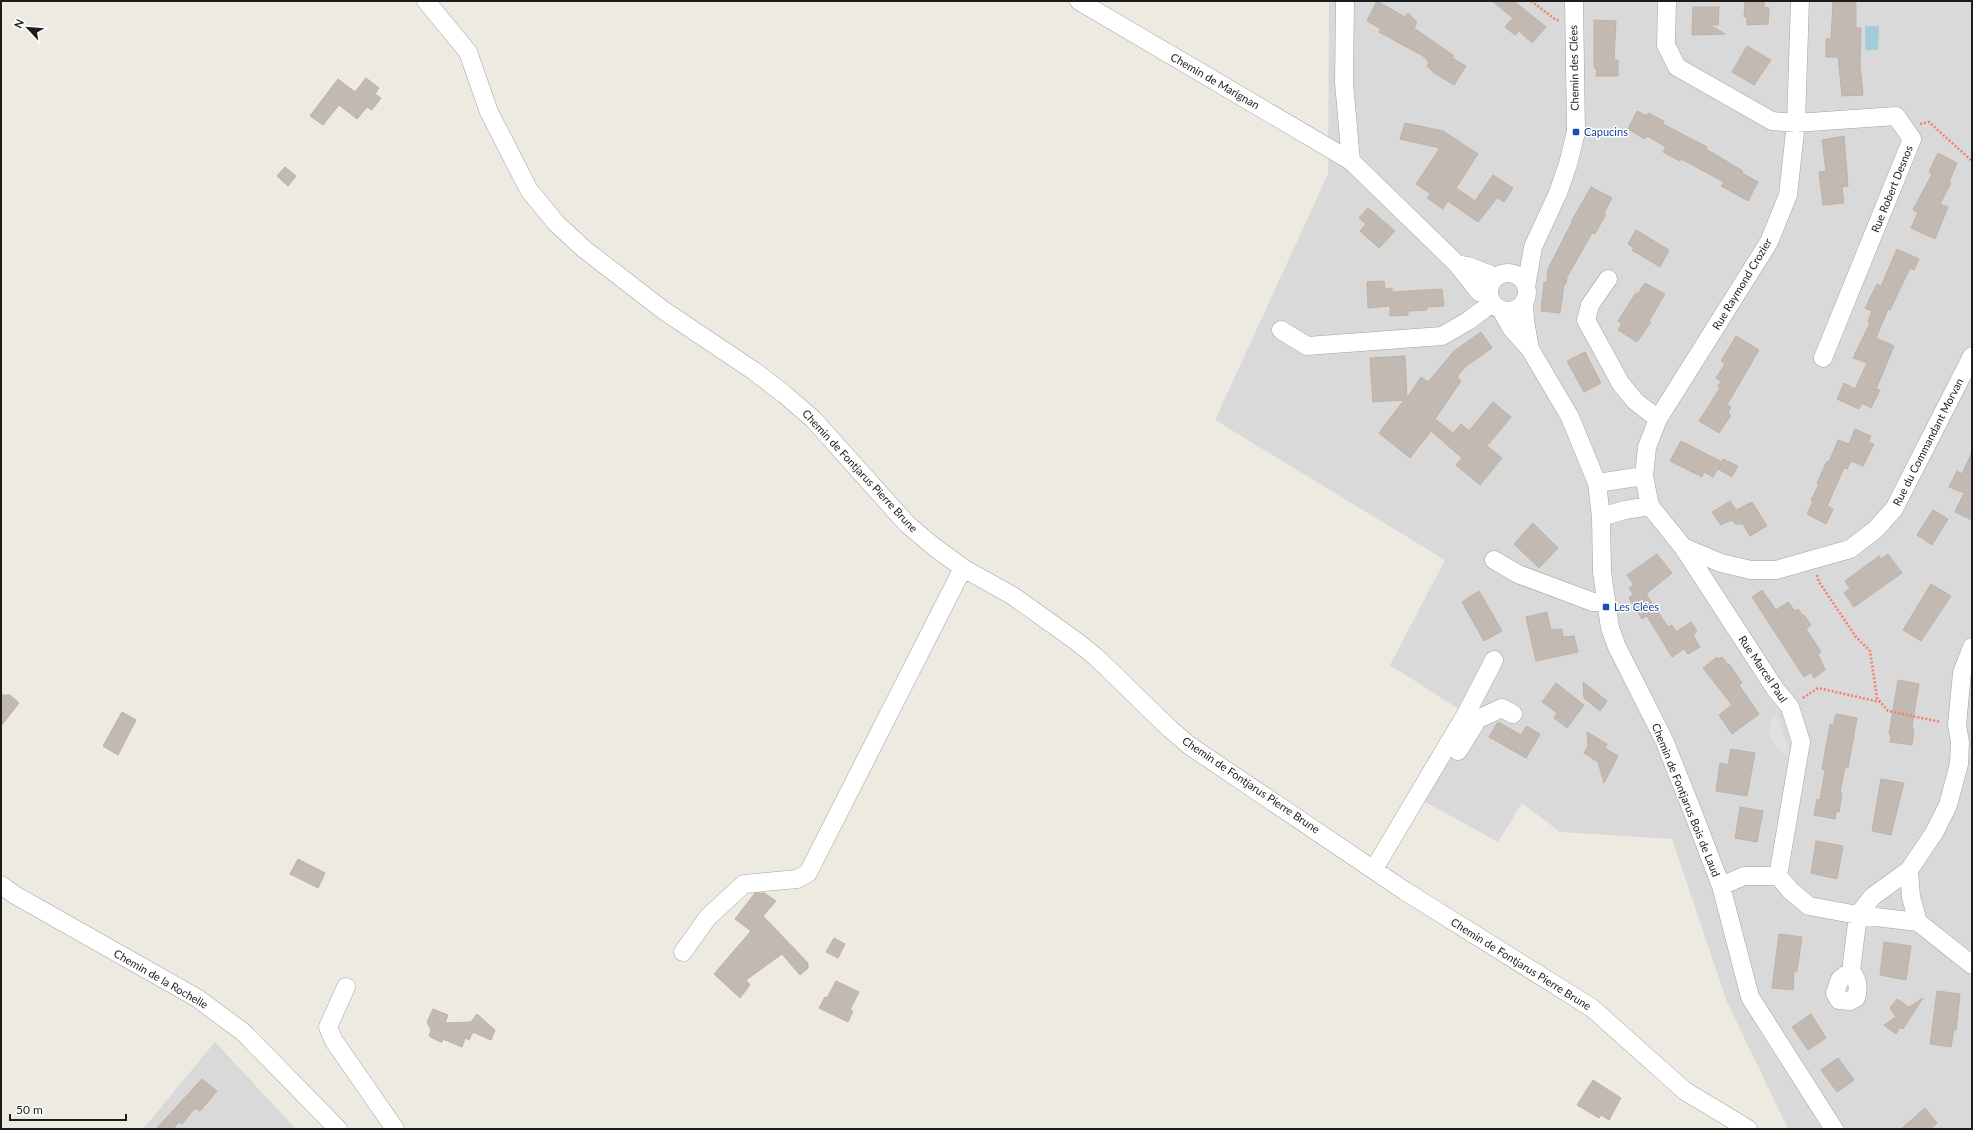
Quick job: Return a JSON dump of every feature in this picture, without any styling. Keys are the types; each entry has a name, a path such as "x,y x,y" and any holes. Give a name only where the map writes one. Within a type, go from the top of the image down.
{"street":[{"name":"Chemin de Fontjarus Pierre Brune","path":"426,1 468,52 489,112 529,190 556,223 584,249 663,310 754,370 784,394 813,419 907,524 933,546 963,568 1013,596 1076,641 1096,657 1164,724 1190,746 1378,872 1592,1008 1685,1091 1748,1129"},
{"name":"Chemin de Marignan","path":"1079,1 1352,162"},
{"path":"1345,1 1344,83 1352,162"},
{"name":"Chemin des Clées","path":"1525,294 1533,247 1558,193 1575,137 1574,1"},
{"path":"1667,1 1666,45 1677,67 1772,121 1796,123"},
{"name":"Rue Raymond Crozier","path":"1644,476 1647,447 1658,418 1769,242 1788,195 1796,123 1800,1"},
{"name":"Rue Robert Desnos","path":"1796,123 1896,116 1912,139 1823,358"},
{"name":"Chemin de Fontjarus Bois de Laud","path":"1352,162 1457,264 1479,292 1494,303 1512,329 1530,349 1570,417 1597,483 1602,518 1602,572 1605,601 1610,628 1617,647 1664,740 1721,886 1750,996 1834,1129"},
{"name":"Chemin des Clées","path":"1503,275 1533,247"},
{"name":"Chemin de Fontjarus Bois de Laud","path":"1457,264 1503,275"},
{"path":"1503,275 1516,275 1522,280 1525,294 1519,307 1512,310 1494,303 1491,283 1503,275"},
{"path":"1608,279 1590,305 1586,320 1621,384 1635,401 1658,418"},
{"name":"Chemin de Fontjarus Bois de Laud","path":"1525,294 1525,321 1530,349"},
{"path":"1281,330 1307,346 1442,336 1468,321 1494,303"},
{"name":"Rue du Commandant Morvan","path":"1644,476 1650,506 1683,547 1721,563 1752,570 1776,570 1850,549 1875,530 1894,509 1972,356"},
{"path":"1597,483 1644,476"},
{"path":"1602,518 1625,510 1650,506"},
{"name":"Rue Marcel Paul","path":"1683,547 1776,690 1790,707 1800,742 1778,876"},
{"path":"1494,560 1518,574 1586,600 1593,602 1605,601"},
{"path":"683,952 708,917 744,884 797,879 808,874 963,568"},
{"path":"1851,971 1858,915 1872,897 1909,870 1934,833 1948,805 1960,764 1960,742 1957,725 1962,673 1972,647"},
{"path":"1378,872 1466,714 1494,660"},
{"path":"1378,872 1478,719 1502,708 1513,714"},
{"path":"1909,870 1911,897 1918,922"},
{"path":"1721,886 1744,876 1778,876 1791,891 1809,906 1858,915 1918,922 1972,965"},
{"name":"Chemin de la Rochelle","path":"1,885 15,895 197,998 243,1032 338,1129"},
{"path":"346,987 328,1027 334,1041 395,1129"}],"path":[{"path":"1531,1 1556,20 1574,20"},
{"path":"1905,129 1929,122 1972,161"},
{"path":"1813,560 1819,582 1856,637 1870,651 1877,698 1888,711 1957,725"},
{"path":"1790,707 1818,688 1881,702"}],"shaded area":[{"path":"1329,1 1972,1 1972,1129 1788,1129 1727,1002 1672,839 1560,832 1522,803 1498,842 1420,799 1468,715 1390,665 1445,560 1215,420 1328,174"},
{"path":"1777,714 1791,756 1777,750 1769,736 1771,720"},
{"path":"215,1042 296,1129 143,1129"}],"water":[{"path":"1865,26 1879,26 1878,50 1865,50"}],"building":[{"path":"1377,1 1405,17 1408,13 1417,22 1414,28 1454,56 1452,58 1466,66 1454,85 1433,72 1427,66 1429,62 1423,56 1379,32 1381,29 1367,21"},
{"path":"1492,1 1514,1 1546,27 1532,43 1519,31 1515,35 1505,27 1513,18"},
{"path":"1745,1 1764,1 1764,7 1769,8 1768,24 1747,25 1747,17 1744,17"},
{"path":"1833,1 1856,1 1856,28 1861,28 1860,65 1863,95 1842,96 1838,57 1826,57 1826,39 1831,39"},
{"path":"1693,7 1719,7 1718,25 1710,25 1725,34 1692,35"},
{"path":"1594,20 1616,21 1614,60 1618,60 1618,76 1596,76 1597,69 1594,68"},
{"path":"1747,46 1771,60 1754,85 1732,72"},
{"path":"366,78 379,88 375,94 381,98 372,110 367,107 357,119 339,105 323,125 310,116 338,79 355,92"},
{"path":"1637,111 1647,116 1648,113 1664,121 1663,124 1707,147 1706,149 1743,171 1742,173 1758,182 1748,201 1721,186 1724,182 1681,159 1680,161 1663,152 1666,147 1647,136 1645,139 1628,129"},
{"path":"1405,123 1443,131 1478,154 1456,188 1475,201 1493,175 1513,188 1504,202 1497,198 1478,222 1448,201 1443,209 1427,198 1431,194 1416,184 1440,148 1400,139"},
{"path":"1844,136 1848,186 1842,187 1844,203 1823,205 1819,172 1826,171 1822,140"},
{"path":"1938,153 1957,163 1949,182 1951,183 1940,204 1948,207 1935,239 1911,228 1918,212 1913,210 1932,174 1929,172"},
{"path":"285,167 296,176 288,186 277,176"},
{"path":"1591,187 1612,198 1604,213 1606,214 1595,234 1592,233 1567,277 1566,284 1564,284 1560,313 1541,311 1544,282 1547,283 1548,269 1571,222"},
{"path":"1368,208 1395,231 1379,248 1360,231 1366,224 1359,218"},
{"path":"1636,230 1669,250 1660,267 1632,250 1634,248 1628,244"},
{"path":"1897,249 1919,259 1914,270 1910,268 1890,310 1888,309 1876,338 1894,346 1876,389 1880,390 1871,408 1862,403 1859,409 1837,399 1844,383 1855,389 1867,363 1853,358 1870,323 1868,322 1872,311 1865,308 1877,284 1881,286"},
{"path":"1384,281 1385,289 1392,288 1392,292 1442,289 1444,306 1427,307 1427,310 1408,311 1408,315 1390,316 1390,306 1368,308 1367,282"},
{"path":"1645,283 1665,294 1649,321 1651,322 1637,342 1618,330 1622,324 1618,321 1636,293 1638,294"},
{"path":"1481,332 1492,348 1465,367 1457,377 1461,381 1435,419 1453,433 1461,424 1469,431 1493,402 1511,417 1487,446 1502,458 1480,485 1456,465 1462,458 1431,431 1410,458 1379,433 1404,400 1373,402 1370,358 1405,356 1407,398 1421,377 1428,382 1454,351"},
{"path":"1736,336 1759,350 1727,405 1731,407 1728,413 1731,415 1719,433 1699,421 1720,388 1718,386 1721,382 1716,378 1725,364 1721,361"},
{"path":"1585,352 1601,383 1584,392 1567,361"},
{"path":"1855,429 1871,436 1868,442 1874,444 1863,466 1851,461 1847,469 1844,468 1827,506 1833,509 1826,524 1807,514 1813,501 1811,500 1819,484 1817,483 1827,461 1829,462 1838,440 1849,444"},
{"path":"1681,441 1722,462 1723,459 1738,466 1732,477 1718,469 1720,465 1713,477 1704,472 1702,477 1670,461"},
{"path":"1972,452 1972,520 1955,512 1964,493 1949,487 1957,471 1962,474"},
{"path":"1730,501 1736,510 1752,502 1767,526 1750,536 1743,524 1736,524 1731,520 1721,525 1712,512"},
{"path":"1933,510 1948,519 1932,545 1917,535"},
{"path":"1533,523 1558,548 1539,568 1514,544"},
{"path":"1657,554 1672,573 1646,594 1668,627 1672,625 1676,632 1691,622 1697,631 1693,635 1700,647 1688,654 1684,649 1672,657 1647,616 1642,619 1629,598 1633,594 1629,588 1634,585 1627,575"},
{"path":"1888,554 1902,573 1854,607 1844,593 1850,588 1845,581 1879,556 1881,559"},
{"path":"1931,584 1951,596 1921,641 1903,630"},
{"path":"1762,590 1776,610 1788,602 1795,611 1798,609 1803,616 1804,615 1811,625 1806,629 1821,652 1818,654 1825,670 1814,678 1811,672 1804,677 1752,597"},
{"path":"1479,591 1502,631 1484,641 1462,602"},
{"path":"1547,612 1551,630 1562,629 1563,637 1574,636 1578,652 1536,661 1526,617"},
{"path":"1717,657 1718,659 1722,657 1728,665 1729,664 1742,683 1739,685 1759,714 1732,734 1719,715 1732,705 1703,668"},
{"path":"1898,680 1919,684 1913,719 1912,729 1914,729 1912,745 1890,742 1891,735 1889,734"},
{"path":"1583,682 1607,701 1600,711 1584,698"},
{"path":"1556,683 1584,705 1567,728 1554,718 1557,713 1542,702"},
{"path":"1,695 10,695 19,703 1,726"},
{"path":"122,712 136,720 118,755 103,746"},
{"path":"1836,714 1857,718 1848,768 1845,767 1840,793 1842,793 1839,812 1836,812 1835,819 1814,815 1817,799 1820,800 1825,770 1822,769 1830,724 1833,725"},
{"path":"1498,722 1521,735 1526,726 1540,734 1526,758 1489,737"},
{"path":"1587,732 1607,744 1605,748 1618,756 1604,783 1598,762 1584,753 1588,746"},
{"path":"1731,749 1755,753 1747,796 1716,791 1720,763 1728,765"},
{"path":"1881,779 1904,783 1891,835 1872,831"},
{"path":"1740,807 1763,811 1757,842 1735,838"},
{"path":"1816,841 1843,846 1837,879 1811,873"},
{"path":"298,859 325,873 318,888 290,874"},
{"path":"755,893 764,893 776,901 763,916 808,963 808,968 800,975 782,954 746,980 750,985 740,998 714,974 751,931 735,919"},
{"path":"1779,934 1802,937 1797,971 1794,971 1793,990 1772,988"},
{"path":"834,938 845,944 838,958 826,952"},
{"path":"1884,942 1911,946 1906,980 1880,975"},
{"path":"836,981 859,992 850,1010 853,1011 848,1022 819,1008 825,997 827,998"},
{"path":"1937,991 1960,994 1956,1030 1954,1029 1951,1047 1930,1044"},
{"path":"1923,998 1903,1029 1900,1027 1896,1034 1884,1025 1896,1017 1890,1008 1897,999 1909,1007"},
{"path":"433,1009 448,1015 445,1023 471,1022 477,1014 495,1030 491,1040 473,1032 469,1040 465,1038 462,1047 443,1039 442,1042 438,1041 429,1036 431,1030 427,1022"},
{"path":"1811,1014 1826,1038 1808,1050 1792,1027"},
{"path":"1838,1058 1854,1080 1837,1092 1821,1070"},
{"path":"202,1079 217,1091 200,1111 195,1108 182,1124 179,1122 173,1129 156,1129"},
{"path":"1593,1080 1621,1098 1609,1120 1601,1115 1599,1118 1577,1105"},
{"path":"1925,1108 1937,1123 1931,1129 1901,1129"}],"place":[{"name":"Capucins","path":"1576,132"},
{"name":"Les Clées","path":"1606,607"}]}
